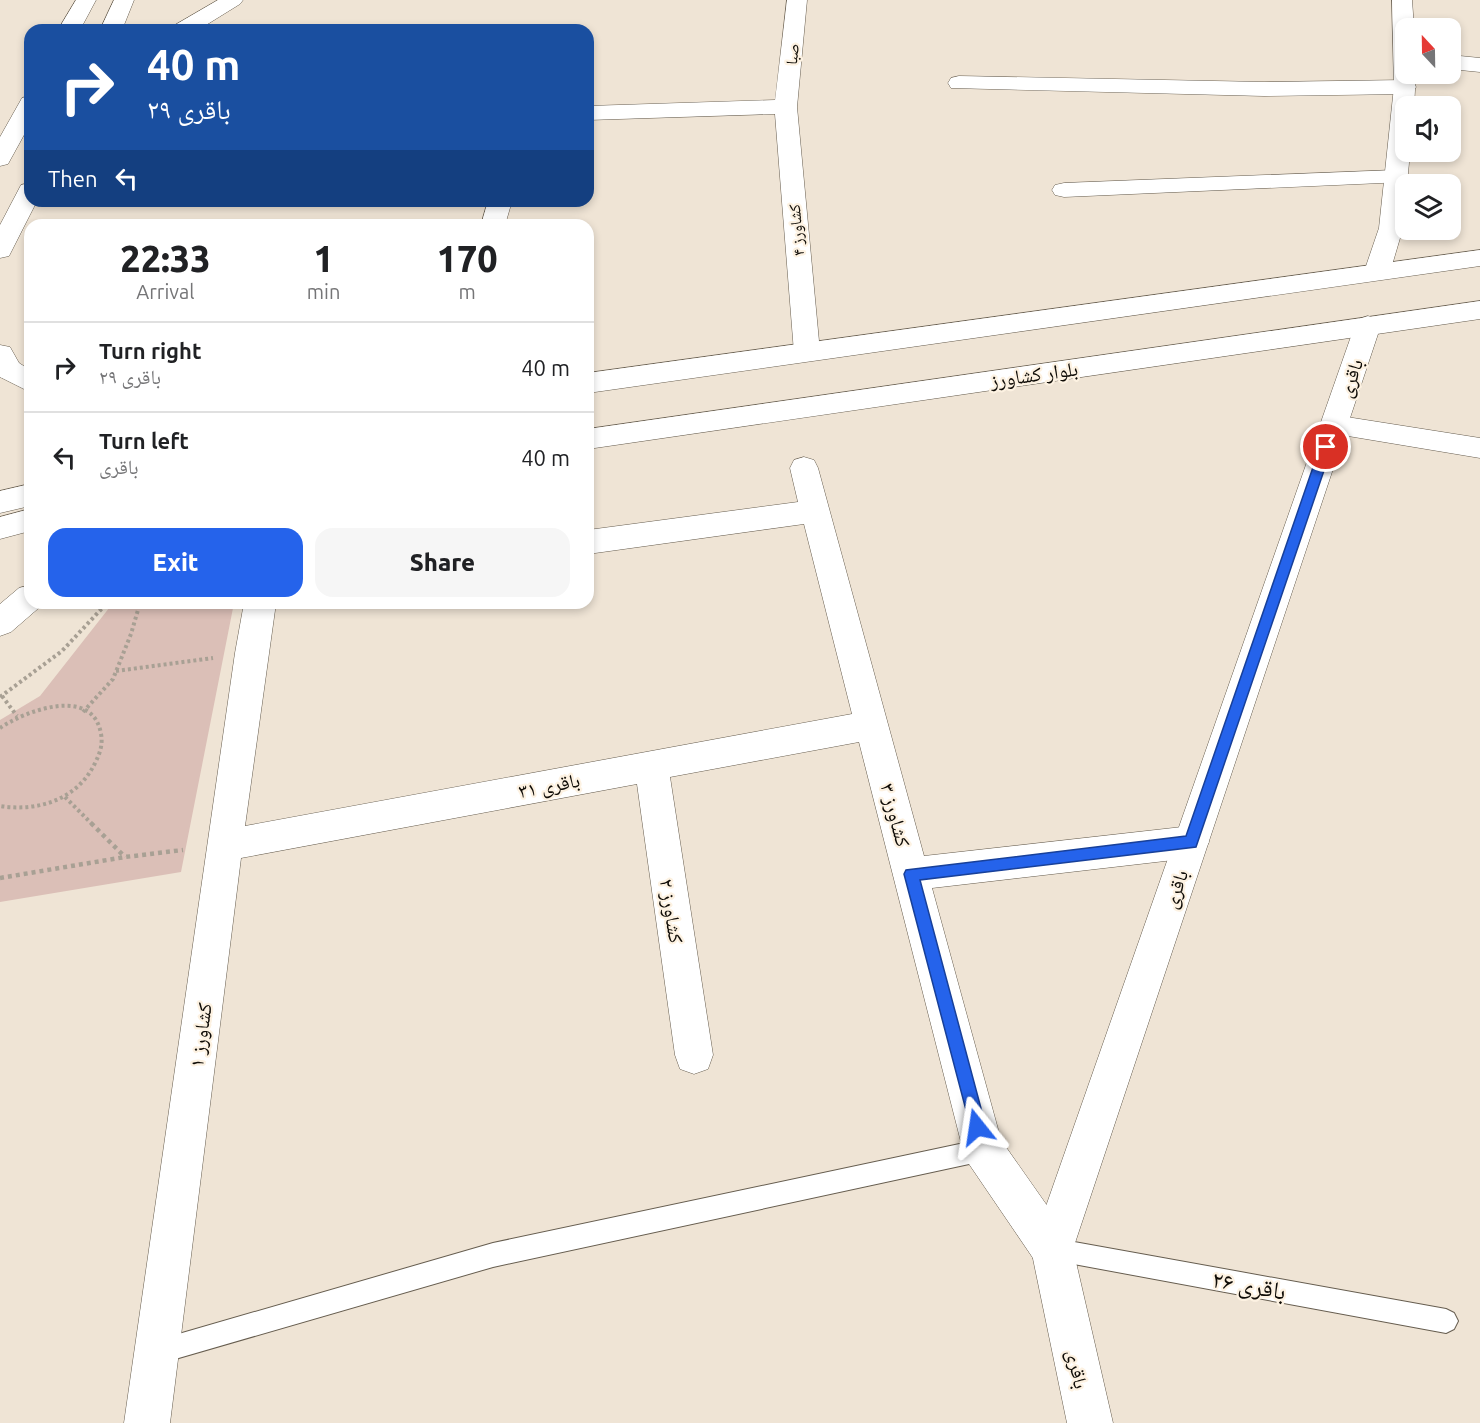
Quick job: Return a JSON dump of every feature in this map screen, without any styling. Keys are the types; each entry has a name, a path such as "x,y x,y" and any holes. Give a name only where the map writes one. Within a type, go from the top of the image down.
{"street":[{"path":"72,24 86,0"},
{"path":"114,24 124,0"},
{"path":"193,24 233,0"},
{"name":"صبا","path":"786,107 797,0"},
{"path":"1402,0 1403,18"},
{"path":"1461,63 1480,65"},
{"path":"959,83 1264,89 1405,87"},
{"path":"1396,174 1405,84"},
{"path":"594,113 786,107"},
{"name":"کشاورز ۴","path":"786,107 807,352"},
{"path":"0,159 24,114"},
{"path":"1064,190 1395,177"},
{"path":"1377,272 1391,228 1395,187"},
{"path":"0,250 24,202"},
{"path":"594,382 1480,258"},
{"name":"بلوار کشاورز","path":"594,438 1480,310"},
{"name":"باقری","path":"1089,1423 1052,1249 1368,326"},
{"path":"594,402 713,385 760,359"},
{"path":"594,420 718,402 774,412"},
{"path":"1334,425 1480,448"},
{"name":"کشاورز ۳","path":"804,468 983,1150 1052,1249"},
{"path":"0,502 24,496"},
{"path":"594,541 815,511"},
{"path":"0,528 24,522"},
{"path":"0,623 24,602"},
{"name":"کشاورز ۱","path":"147,1423 259,609"},
{"name":"باقری ۳۱","path":"226,846 872,725"},
{"name":"کشاورز ۲","path":"651,766 694,1055"},
{"path":"911,874 1191,842"}],"lane":[{"path":"156,1353 493,1255 983,1150"},
{"name":"باقری ۲۶","path":"1052,1249 1446,1322"}],"path":[{"path":"17,716 1,697 62,651 101,609"},
{"path":"82,712 113,679 138,609"},
{"path":"116,671 252,649"},
{"path":"0,728 17,716 38,708 59,705 82,712 92,718 100,731 102,747 96,765 83,782 65,797 30,809 0,806"},
{"path":"65,797 125,857"},
{"path":"0,879 125,857 226,846"}],"shaded area":[{"path":"108,609 233,609 181,872 0,902 0,720 40,696"}],"route":[{"path":"977,1127 911,874 1191,842 1326,447"}]}
